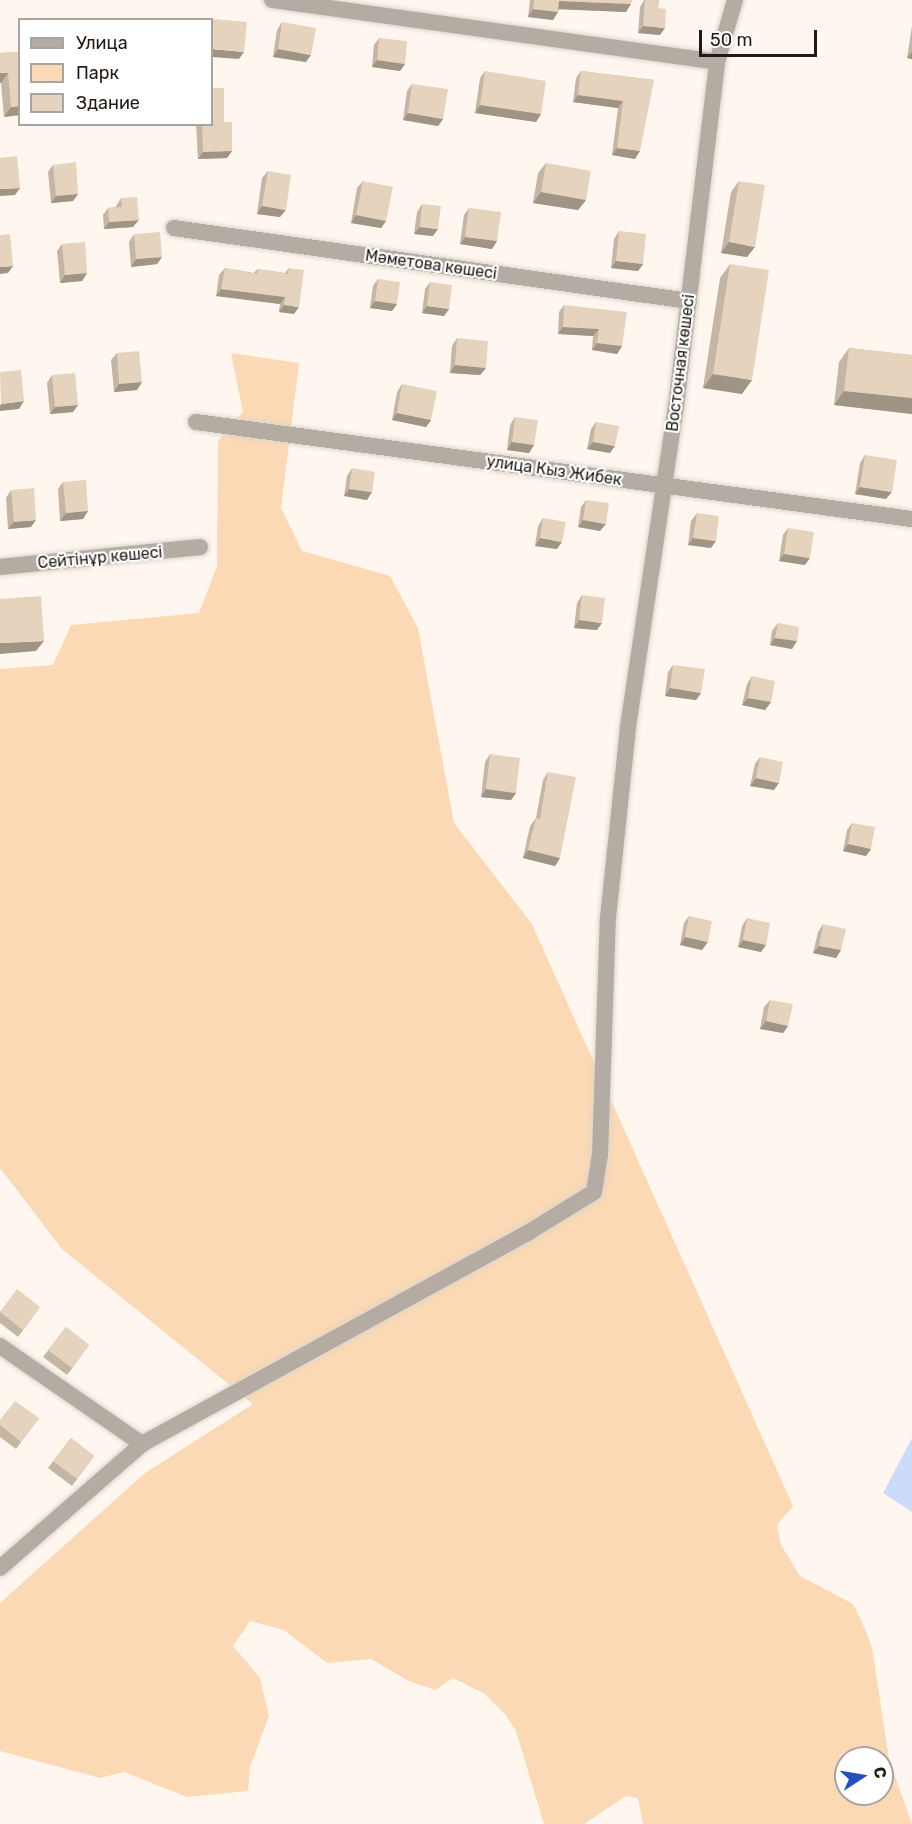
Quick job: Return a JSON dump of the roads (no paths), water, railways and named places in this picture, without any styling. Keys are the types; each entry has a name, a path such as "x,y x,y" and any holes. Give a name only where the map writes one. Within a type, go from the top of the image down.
{"street":[{"path":"272,0 717,62"},
{"name":"Восточная көшесі","path":"142,1444 529,1232 594,1192 600,1155 608,918 628,727 689,301 717,62 735,0"},
{"name":"Мәметова көшесі","path":"174,228 689,301"},
{"name":"улица Кыз Жибек","path":"196,422 912,519"},
{"name":"Сейтінұр көшесі","path":"0,567 200,547"},
{"path":"0,1346 142,1444 0,1567"}],"water":[{"path":"912,1438 912,1512 883,1493"}]}
